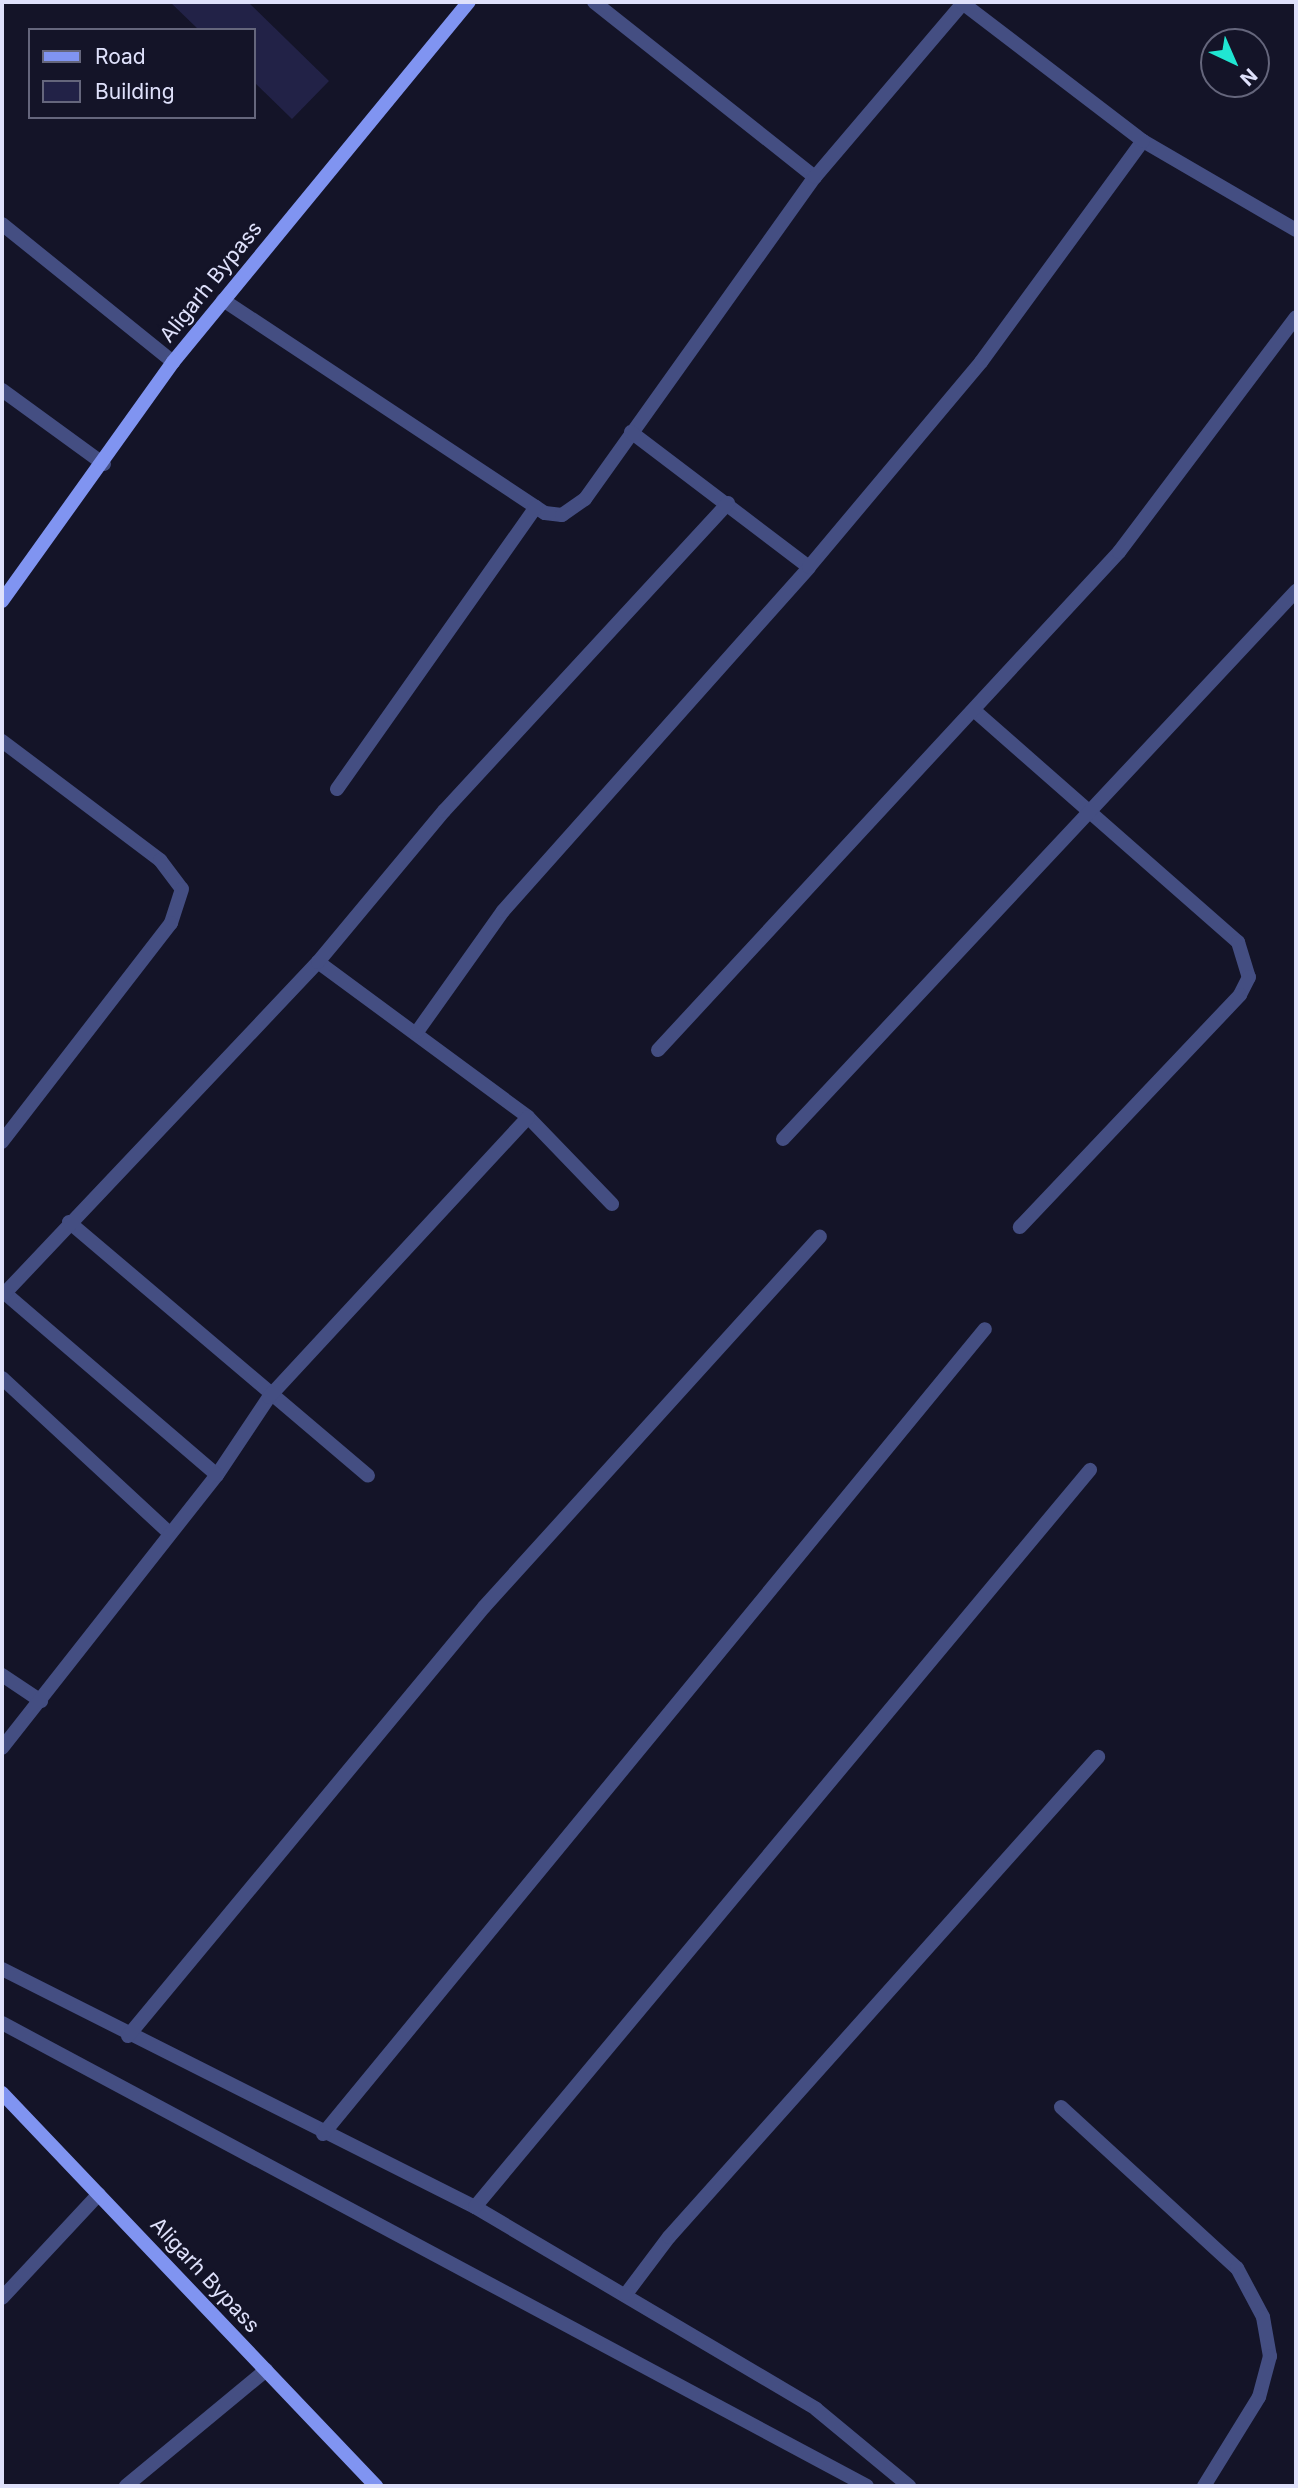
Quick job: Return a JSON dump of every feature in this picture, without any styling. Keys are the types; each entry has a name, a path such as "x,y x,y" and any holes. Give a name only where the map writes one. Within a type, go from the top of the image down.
{"main road":[{"name":"Aligarh Bypass","path":"2,601 104,464 173,362 470,2"},
{"name":"Aligarh Bypass","path":"3,2095 376,2486"}],"street":[{"path":"594,2 815,177"},
{"path":"223,300 536,507 562,515 571,510 631,432 815,177 962,3 1143,141 1296,230"},
{"path":"417,1032 503,911 809,567 981,362 1143,141"},
{"path":"2,224 173,362"},
{"path":"658,1051 891,793 976,712 1119,552 1296,317"},
{"path":"2,390 104,464"},
{"path":"631,432 809,567"},
{"path":"217,1475 5,1293 69,1222 318,961 444,811 728,503"},
{"path":"337,789 536,507"},
{"path":"783,1139 1296,591"},
{"path":"976,712 1238,942 1249,977 1240,995 1020,1227"},
{"path":"2,741 160,860 182,889 172,923 2,1142"},
{"path":"318,961 528,1117 612,1204"},
{"path":"2,1748 41,1701 167,1531 217,1475 269,1397 528,1117"},
{"path":"69,1222 269,1397 368,1476"},
{"path":"128,2036 484,1607 820,1237"},
{"path":"323,2134 985,1329"},
{"path":"2,1378 167,1531"},
{"path":"475,2207 1090,1470"},
{"path":"2,1675 41,1701"},
{"path":"626,2294 669,2237 1098,1756"},
{"path":"2,1969 128,2036 475,2207 626,2294 816,2409 909,2486"},
{"path":"2,2024 867,2486"},
{"path":"1061,2107 1237,2268 1263,2317 1270,2356 1259,2397 1204,2486"},
{"path":"2,2298 99,2194"},
{"path":"129,2486 266,2370"}],"building":[{"path":"170,2 248,2 329,81 292,119 256,84 256,28 197,28"}]}
